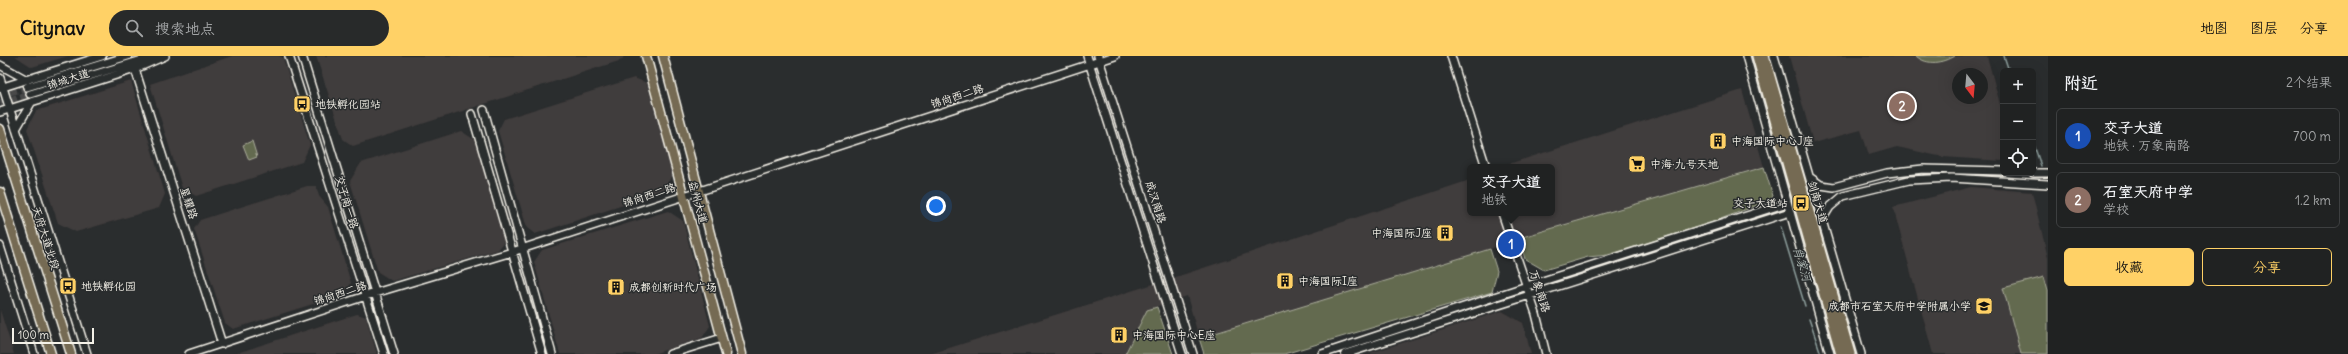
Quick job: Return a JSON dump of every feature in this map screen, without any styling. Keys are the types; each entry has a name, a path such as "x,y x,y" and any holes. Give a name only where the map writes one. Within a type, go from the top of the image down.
{"highway":[{"name":"剑南大道","path":"1757,56 1841,354"},
{"name":"剑南大道","path":"1764,56 1832,296 1850,354"}],"main road":[{"name":"益州大道","path":"646,56 685,195 726,354"},
{"name":"益州大道","path":"663,56 742,354"},
{"name":"天府大道北段","path":"0,129 71,354"},
{"path":"0,192 51,354"}],"street":[{"name":"锦城大道","path":"1,88 27,83 102,56"},
{"path":"0,65 27,83 128,56"},
{"path":"30,94 155,56"},
{"name":"锦城大道","path":"0,112 135,69 165,56"},
{"name":"交子南一路","path":"289,56 384,354"},
{"name":"交子南一路","path":"302,56 394,354"},
{"name":"成汉南路","path":"1087,56 1182,354"},
{"name":"锦尚西二路","path":"189,354 365,296 512,252 1090,64 1099,59 1115,56"},
{"path":"1451,56 1485,164"},
{"path":"1746,56 1830,354"},
{"path":"1774,56 1811,178 1836,273 1860,354"},
{"name":"成汉南路","path":"1099,59 1193,354"},
{"name":"星耀路","path":"135,69 222,344"},
{"path":"0,78 1,88 10,109 87,354"},
{"path":"16,129 31,103"},
{"path":"484,110 552,354"},
{"path":"472,114 542,354"},
{"path":"1811,178 1821,185 1834,187 1887,173 1923,169 2000,171"},
{"path":"2036,173 2048,174"},
{"path":"1822,220 1830,207 1843,196 1896,182 1952,178 2048,184"},
{"path":"1322,354 1527,286 1787,203"},
{"path":"1345,354 1790,212"},
{"name":"万象南路","path":"1503,216 1530,295 1546,354"},
{"path":"0,246 34,354"},
{"path":"1832,296 1836,273"},
{"path":"1817,309 1833,326"},
{"path":"670,354 722,338"}],"shaded area":[{"path":"15,56 68,56 32,67"},
{"path":"232,56 279,56 283,58 310,145 302,162 196,196 182,188 150,84"},
{"path":"316,56 624,56 622,60 353,146 343,139"},
{"path":"1789,56 1987,56 2000,104 2000,161 1943,157 1897,147 1869,155 1861,130 1813,143"},
{"path":"634,78 647,83 673,173 663,192 535,234 527,228 498,131 504,119"},
{"path":"131,81 165,194 159,208 76,232 58,223 27,129 36,111"},
{"path":"1742,90 1764,167 1519,238 1490,249 1199,338 1187,296 1147,310 1125,354 930,354 1179,276 1467,181 1467,216 1555,216 1555,164 1508,164"},
{"path":"461,131 475,140 504,242 498,250 392,281 378,272 350,181 361,163"},
{"path":"307,186 316,186 319,196 328,207 351,283 345,294 233,329 225,323 194,229 200,220"},
{"name":"成都市石室天府中学附属小学","path":"1971,187 2032,192 2048,258 2048,354 1933,354 1893,207"},
{"name":"成都创新时代广场","path":"668,211 683,221 710,326 702,338 653,354 560,354 534,262 542,250"},
{"path":"0,310 14,354 0,354"},
{"path":"1502,311 1523,323 1531,354 1367,354"},
{"path":"357,314 366,317 377,354 234,354"}],"green space":[{"path":"1916,56 1955,56 1941,62 1930,62"},
{"path":"252,141 257,157 249,160 243,145"},
{"path":"1764,167 1773,196 1771,200 1710,223 1608,255 1588,257 1544,270 1525,259 1519,238"},
{"path":"1490,249 1497,271 1492,292 1284,354 1204,354 1199,338"},
{"path":"2044,277 2048,291 2048,354 2021,354 2003,288"},
{"path":"1157,307 1173,354 1125,354 1147,310"}],"waterway":[{"path":"2004,56 2008,68"},
{"path":"2036,151 2041,166"},
{"name":"肖家河","path":"1781,227 1805,306"},
{"name":"肖家河","path":"1809,319 1821,354"}],"tunnel":[{"path":"0,95 27,87"},
{"path":"0,103 30,94"}],"place":[{"name":"地铁孵化园站","path":"302,104"},
{"name":"石室天府中学","path":"1902,106"},
{"name":"中海国际中心J座","path":"1718,141"},
{"name":"中海·九号天地","path":"1637,164"},
{"name":"交子大道站","path":"1801,203"},
{"name":"中海国际J座","path":"1445,233"},
{"name":"交子大道","path":"1511,244"},
{"name":"中海国际I座","path":"1285,281"},
{"name":"地铁孵化园","path":"68,286"},
{"name":"成都创新时代广场","path":"616,287"},
{"name":"成都市石室天府中学附属小学","path":"1984,306"},
{"name":"中海国际中心E座","path":"1119,335"}]}
